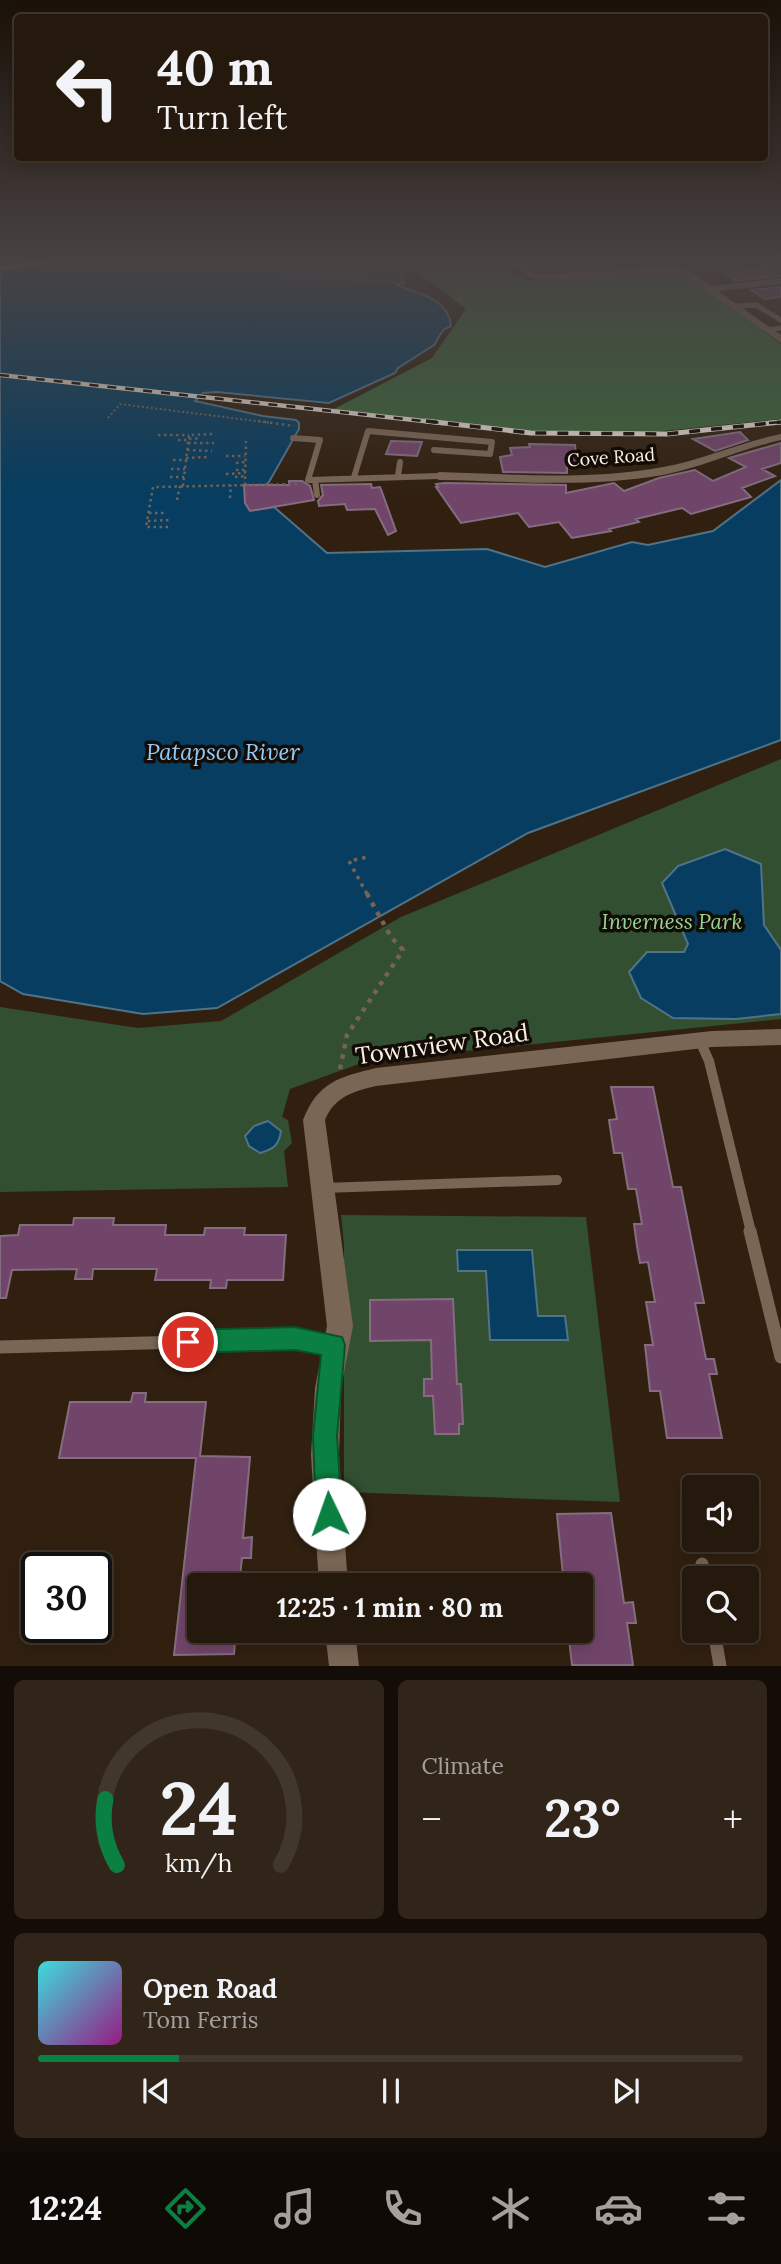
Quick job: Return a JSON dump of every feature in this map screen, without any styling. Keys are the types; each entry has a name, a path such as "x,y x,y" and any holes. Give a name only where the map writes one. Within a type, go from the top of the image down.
{"street":[{"name":"Cove Road","path":"439,476 533,478 644,474 693,464 757,441 781,437"},
{"name":"Townview Road","path":"333,1573 325,1436 334,1345 340,1326 314,1120 318,1107 337,1088 376,1077 700,1041 781,1037"},
{"path":"341,1643 344,1665"}],"lane":[{"path":"354,477 368,431 492,442 490,454 435,450"},
{"path":"293,438 320,440 308,480 439,476"},
{"path":"398,476 400,462"},
{"path":"315,480 317,495"},
{"path":"700,1041 709,1061 781,1356"},
{"path":"323,1188 557,1180"},
{"path":"0,1347 295,1339 334,1345"},
{"path":"716,1643 720,1665"}],"path":[{"path":"108,418 120,404 299,426"},
{"path":"177,500 184,478 187,453 214,434"},
{"path":"158,435 187,453 207,457"},
{"path":"171,469 199,438"},
{"path":"177,440 195,464"},
{"path":"245,485 246,441"},
{"path":"173,460 214,443"},
{"path":"187,453 197,446"},
{"path":"187,453 212,451"},
{"path":"187,453 196,454"},
{"path":"187,453 193,471"},
{"path":"226,456 245,456"},
{"path":"236,463 245,463"},
{"path":"236,470 245,473"},
{"path":"226,474 245,473"},
{"path":"235,477 245,473"},
{"path":"170,477 191,478"},
{"path":"168,527 146,527 153,487 299,484"},
{"path":"230,498 231,485"},
{"path":"200,492 201,486"},
{"path":"149,513 167,513"},
{"path":"148,520 170,520"},
{"path":"337,1088 347,1035 403,950 391,937 349,861 368,857"}],"green space":[{"path":"445,339 774,339 781,344 781,419 653,432 569,432 501,430 332,410 432,358"},
{"name":"Inverness Park","path":"781,759 781,1019 367,1061 290,1089 282,1117 288,1120 292,1143 284,1151 288,1187 0,1192 0,1007 138,1028 221,1021 401,917"},
{"path":"341,1215 586,1217 620,1502 344,1492 344,1245"}],"water":[{"name":"Patapsco River","path":"0,339 438,339 434,345 398,368 395,373 329,403 217,392 203,393 195,401 263,416 296,420 299,423 299,429 269,482 255,497 255,510 274,507 327,553 487,549 545,567 632,542 648,545 713,531 781,480 781,740 528,833 217,1008 143,1014 23,994 0,981"},
{"path":"725,849 761,864 764,925 781,950 781,1014 736,1019 673,1018 641,998 629,972 647,952 684,952 688,944 662,883 678,866"},
{"path":"268,1121 281,1131 280,1136 275,1146 260,1153 249,1146 245,1136 254,1126"},
{"path":"457,1250 532,1250 538,1316 565,1316 568,1340 490,1340 486,1271 458,1271"}],"building":[{"path":"740,432 748,440 715,451 693,439"},
{"path":"391,441 422,442 417,456 386,454"},
{"path":"781,443 781,463 762,469 775,476 742,488 751,497 691,514 682,508 636,519 639,522 609,529 611,531 572,538 559,522 529,527 518,513 461,523 436,487 436,484 445,483 566,485 566,493 614,483 624,491 659,478 695,470 713,481 746,467 729,458"},
{"path":"529,444 575,445 577,463 567,463 567,473 503,472 500,457 512,455 510,448 530,447"},
{"path":"289,481 302,481 310,486 314,500 250,511 245,503 244,485 289,485"},
{"path":"371,484 372,488 380,487 396,531 388,535 375,509 347,510 345,504 319,506 318,501 323,495 321,485"},
{"path":"611,1087 653,1087 673,1187 681,1187 704,1303 695,1303 706,1359 714,1359 717,1374 709,1374 722,1438 667,1438 660,1391 650,1391 645,1345 653,1345 646,1302 655,1302 648,1262 640,1263 637,1246 634,1224 642,1224 636,1189 628,1189 622,1153 614,1153 609,1120 617,1119"},
{"path":"74,1218 114,1218 113,1225 166,1225 165,1235 204,1235 205,1228 245,1228 244,1235 286,1235 283,1280 227,1280 226,1288 210,1288 211,1280 155,1280 157,1269 93,1269 92,1279 75,1279 77,1269 12,1270 6,1298 0,1298 0,1236 18,1235 20,1225 73,1225"},
{"path":"453,1299 457,1384 461,1384 463,1424 459,1424 459,1434 435,1434 433,1396 424,1396 424,1379 432,1379 431,1340 370,1341 370,1300"},
{"path":"133,1393 146,1393 145,1402 206,1402 200,1456 250,1457 243,1538 252,1537 251,1558 242,1558 240,1573 187,1573 187,1643 235,1643 234,1654 174,1655 196,1458 59,1458 70,1402 131,1402"},
{"path":"611,1513 624,1603 633,1602 636,1623 627,1623 633,1665 572,1665 569,1643 593,1643 593,1573 563,1573 557,1514"}],"railway":[{"path":"0,375 442,423"},
{"path":"426,421 531,433 667,434 781,422 769,423"}],"route":[{"path":"188,1342 295,1339 334,1345 325,1436 329,1514"}]}
